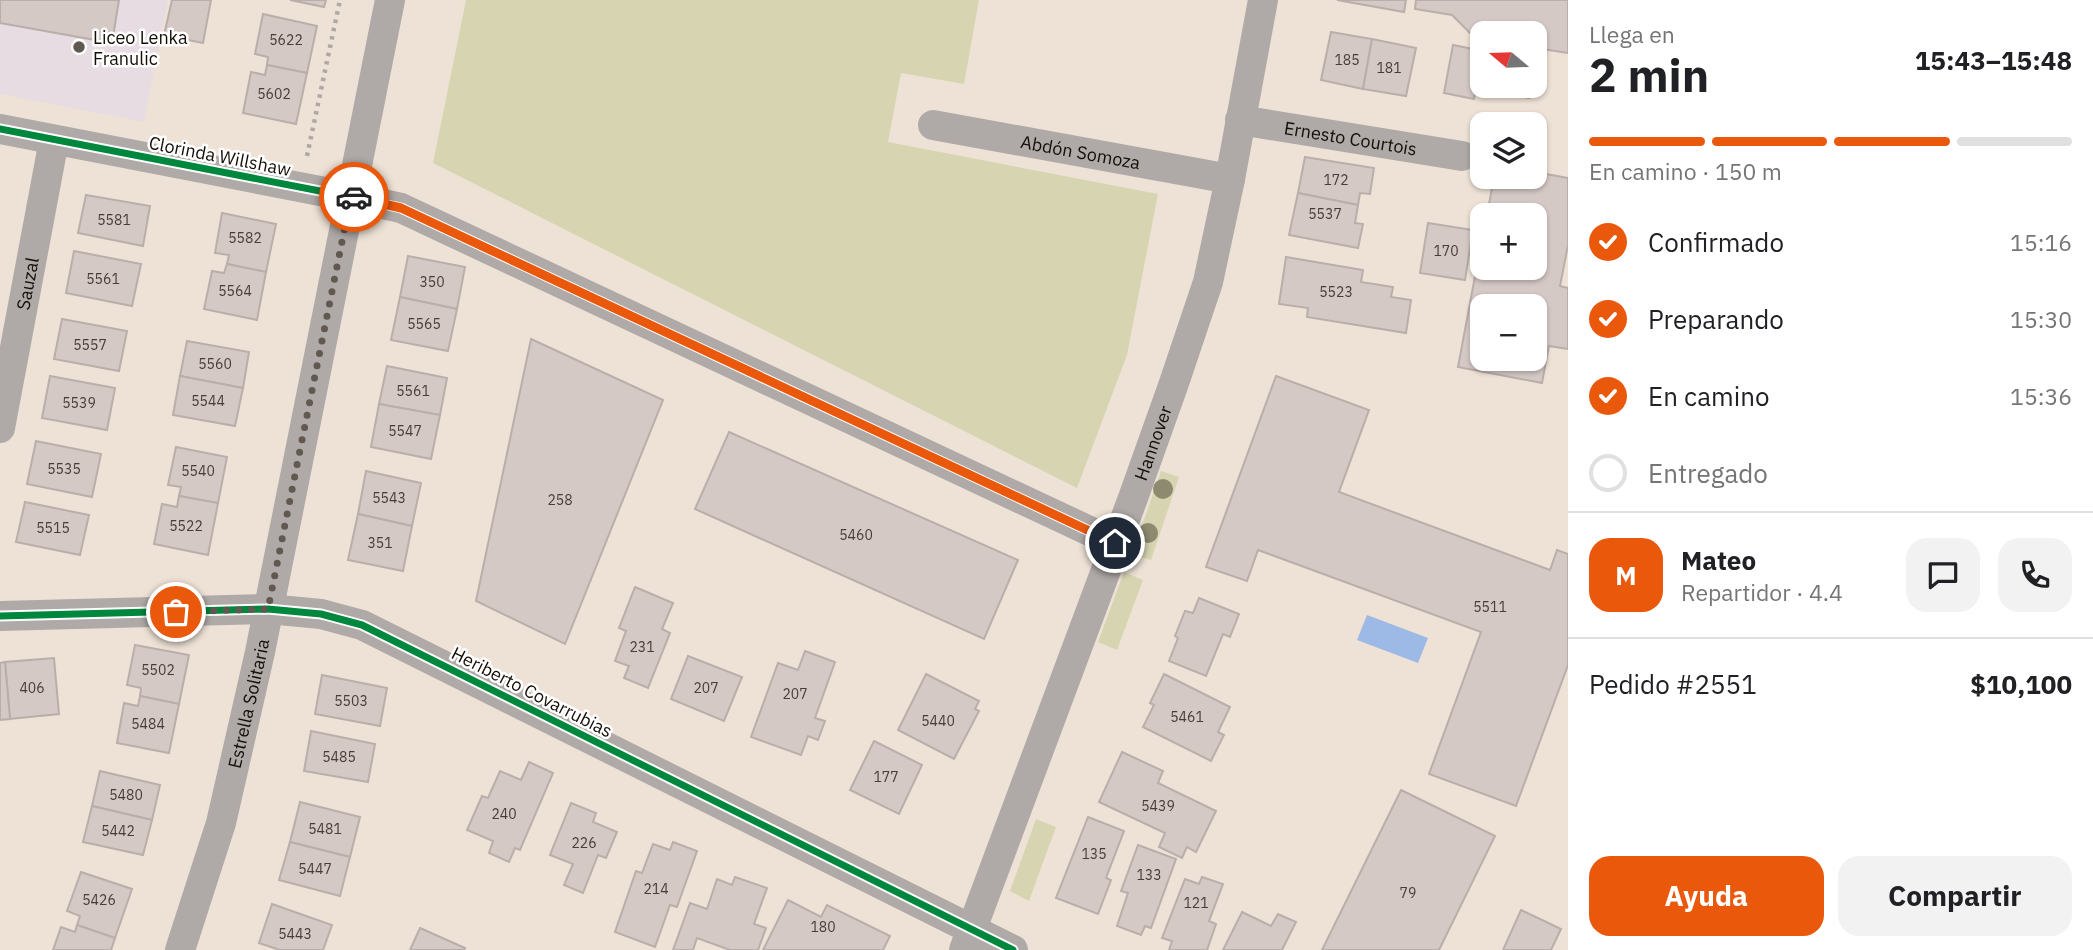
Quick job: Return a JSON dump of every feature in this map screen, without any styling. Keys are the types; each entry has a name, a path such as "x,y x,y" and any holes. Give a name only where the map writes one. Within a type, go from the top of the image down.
{"street":[{"name":"Estrella Solitaria","path":"180,950 221,823 260,652 390,0"},
{"name":"Hannover","path":"968,940 1174,383 1208,282 1264,0"},
{"name":"Ernesto Courtois","path":"1240,120 1462,156"},
{"name":"Abdón Somoza","path":"933,125 1230,178"},
{"name":"Clorinda Willshaw","path":"0,129 401,208 1115,543"},
{"name":"Sauzal","path":"0,428 54,140"},
{"name":"Heriberto Covarrubias","path":"0,617 268,609 321,614 362,625 968,940 1013,950"}],"path":[{"path":"306,158 341,0"}],"shaded area":[{"name":"Liceo Lenka Franulic","path":"0,0 168,0 144,122 0,94"},
{"path":"466,0 979,0 964,84 901,73 888,142 1158,194 1127,355 1077,488 433,163"},
{"path":"1161,471 1179,477 1151,560 1132,554"},
{"path":"1124,572 1143,580 1117,650 1098,642"},
{"path":"1036,819 1056,827 1029,901 1010,891"}],"water":[{"path":"1367,615 1428,638 1418,663 1357,640"}],"building":[{"path":"0,0 119,0 112,43 0,23"},
{"path":"172,0 211,0 203,43 164,35"},
{"path":"290,0 326,0 324,7"},
{"path":"1337,0 1406,0 1404,12"},
{"path":"1416,0 1568,0 1568,53 1547,50 1547,21 1470,21 1470,33 1452,15 1415,9"},
{"path":"263,14 317,26 307,73 267,65 268,57 255,54"},
{"path":"1331,32 1372,39 1363,89 1321,80"},
{"path":"1372,39 1416,48 1406,96 1363,89"},
{"path":"1453,45 1470,48 1470,98 1474,99 1444,93"},
{"path":"267,65 307,73 296,124 243,113 251,72 265,75"},
{"path":"1305,157 1374,168 1370,194 1360,193 1358,205 1298,193"},
{"path":"1547,174 1568,178 1568,245 1560,286 1568,288 1568,349 1549,346 1547,357 1547,294 1472,294 1474,280 1547,280 1547,203 1489,203 1492,189 1547,189"},
{"path":"1298,193 1358,205 1355,223 1363,224 1358,248 1289,235"},
{"path":"86,195 150,206 143,246 78,233"},
{"path":"222,213 276,224 266,272 227,264 229,255 215,253"},
{"path":"1428,223 1470,230 1465,280 1420,273"},
{"path":"74,251 141,264 132,306 66,293"},
{"path":"408,256 465,267 457,309 400,297"},
{"path":"1286,257 1363,270 1361,282 1393,287 1391,297 1411,300 1406,333 1307,317 1308,308 1279,304"},
{"path":"227,264 266,272 257,320 204,309 212,271 224,273"},
{"path":"400,297 457,309 448,351 391,340"},
{"path":"1470,303 1470,369 1458,367"},
{"path":"62,319 127,331 119,371 54,359"},
{"path":"531,339 663,400 565,644 476,601"},
{"path":"187,341 249,352 243,388 180,376"},
{"path":"387,366 447,378 440,415 379,404"},
{"path":"1479,371 1544,371 1542,383"},
{"path":"50,376 115,388 107,430 42,418"},
{"path":"180,376 243,388 235,426 173,415"},
{"path":"1276,376 1369,410 1339,492 1550,570 1557,550 1568,554 1568,665 1516,806 1429,774 1481,632 1258,550 1247,581 1206,567"},
{"path":"379,404 440,415 431,459 371,447"},
{"path":"729,432 1018,560 984,639 695,509"},
{"path":"36,441 101,454 92,497 27,484"},
{"path":"176,447 227,457 218,503 179,496 181,487 168,485"},
{"path":"366,471 421,483 412,526 358,514"},
{"path":"179,496 218,503 208,555 154,544 162,504 177,507"},
{"path":"25,502 89,515 80,555 16,542"},
{"path":"358,514 412,526 403,571 348,560"},
{"path":"635,587 673,603 662,629 670,633 648,688 624,678 629,666 615,661 626,631 619,628"},
{"path":"1199,598 1239,614 1230,637 1223,634 1206,676 1169,661 1185,611 1193,613"},
{"path":"135,645 189,655 179,704 140,696 141,688 127,685"},
{"path":"805,651 835,662 815,718 825,721 818,740 808,736 801,755 751,737 778,663 798,670"},
{"path":"688,656 742,677 724,721 671,699"},
{"path":"54,658 59,714 10,719 5,662"},
{"path":"5,662 10,719 0,720 0,663"},
{"path":"926,674 979,701 975,709 979,711 954,759 898,730"},
{"path":"1164,674 1230,707 1218,732 1224,735 1211,761 1143,727 1154,705 1150,703"},
{"path":"322,675 387,688 380,726 315,714"},
{"path":"140,696 179,704 169,753 117,743 124,703 138,706"},
{"path":"311,731 375,744 368,782 304,771"},
{"path":"874,741 922,765 899,814 850,790"},
{"path":"1122,752 1163,771 1158,783 1216,811 1196,852 1187,847 1182,858 1159,847 1165,833 1099,802"},
{"path":"529,762 553,773 520,850 515,848 509,862 489,853 493,841 467,830 482,796 488,798 500,771 521,780"},
{"path":"100,771 160,785 152,820 92,806"},
{"path":"1401,790 1495,836 1439,950 1322,950"},
{"path":"300,802 360,817 350,857 290,842"},
{"path":"571,803 596,813 593,822 617,832 606,858 598,855 583,893 564,885 573,864 550,855"},
{"path":"92,806 152,820 143,855 83,842"},
{"path":"1088,817 1124,831 1106,878 1111,880 1098,914 1056,898"},
{"path":"290,842 350,857 340,896 279,880"},
{"path":"673,842 697,851 677,907 670,905 655,947 615,932 636,871 642,873 653,844 670,850"},
{"path":"1138,845 1176,859 1151,928 1145,926 1141,935 1117,926 1128,893 1121,891"},
{"path":"81,872 132,889 115,938 77,925 80,916 67,911"},
{"path":"735,877 767,888 754,924 766,928 758,950 730,950 697,938 693,950 673,950 690,903 707,909 717,879 732,885"},
{"path":"1202,877 1223,884 1209,921 1216,924 1207,950 1169,950 1172,941 1162,938 1185,879 1199,884"},
{"path":"788,900 821,917 827,905 890,936 883,950 763,950"},
{"path":"272,904 332,925 323,950 280,950 259,943"},
{"path":"1521,910 1561,929 1551,950 1503,950"},
{"path":"1242,912 1271,926 1278,914 1296,922 1282,950 1223,950"},
{"path":"77,925 115,938 111,950 53,950 61,927 75,932"},
{"path":"420,928 465,948 410,950"}],"cycle path":[{"path":"0,129 401,208 1115,543"},
{"path":"0,616 268,609 321,614 362,625 1013,950"}],"way so far":[{"path":"176,612 268,609 351,197 354,197"}],"place":[{"name":"Liceo Lenka Franulic","path":"79,47"}],"route":[{"path":"354,197 401,208 1115,543"}]}
